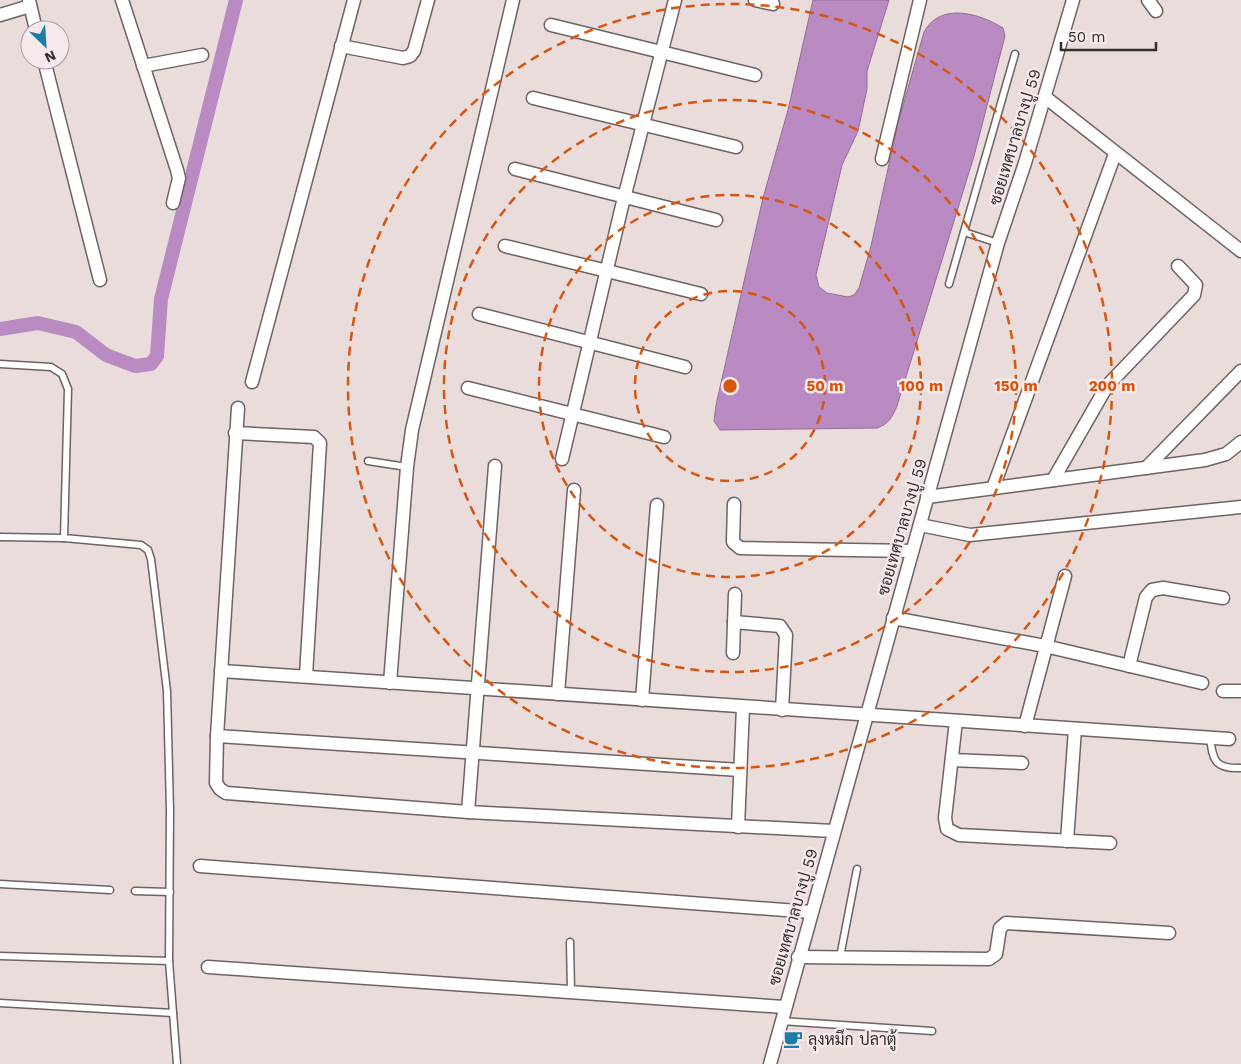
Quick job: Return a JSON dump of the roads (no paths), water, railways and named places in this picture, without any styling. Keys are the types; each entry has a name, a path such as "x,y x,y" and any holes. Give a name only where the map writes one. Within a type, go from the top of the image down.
{"street":[{"path":"122,0 177,170 179,178 174,203"},
{"path":"252,382 354,0"},
{"path":"342,46 403,58 410,56 414,50 428,0"},
{"path":"390,683 407,467 412,430 513,0"},
{"path":"562,459 675,0"},
{"path":"755,0 773,4"},
{"path":"882,159 920,0"},
{"name":"ซอยเทศบาลบางปู 59","path":"770,1064 810,912 998,243 1045,97 1073,0"},
{"path":"1148,0 1156,11"},
{"path":"0,15 29,3 33,20"},
{"path":"551,25 756,75"},
{"path":"143,66 202,55"},
{"path":"47,70 100,280"},
{"path":"1045,97 1115,154 1241,251"},
{"path":"533,98 736,147"},
{"path":"993,488 1115,154"},
{"path":"515,169 716,220"},
{"path":"505,246 701,294"},
{"path":"1053,480 1107,386 1194,295 1196,285 1178,266"},
{"path":"479,314 685,367"},
{"path":"1146,468 1241,371"},
{"path":"468,388 572,416 664,437"},
{"path":"238,408 221,671 216,783 220,789 226,793 468,812 833,832"},
{"path":"235,433 314,437 320,443 306,676"},
{"path":"927,497 1216,458 1241,442"},
{"path":"468,812 495,466"},
{"path":"558,694 574,490"},
{"path":"642,700 657,504"},
{"path":"734,504 733,542 740,548 912,551"},
{"path":"920,525 970,535 1241,507"},
{"path":"1025,726 1064,576"},
{"path":"1129,666 1146,597 1152,590 1163,588 1223,598"},
{"path":"733,653 735,594"},
{"path":"893,618 1045,646 1202,683"},
{"path":"734,622 780,626 784,630 786,635 782,710"},
{"path":"221,671 1229,739"},
{"path":"1223,691 1241,691"},
{"path":"738,827 743,707"},
{"path":"956,721 945,824 953,833 1110,843"},
{"path":"1068,841 1075,729"},
{"path":"218,736 740,770"},
{"path":"952,760 1022,763"},
{"path":"200,866 810,912"},
{"path":"798,957 989,959 996,954 1000,928 1006,924 1169,933"},
{"path":"208,967 784,1007"}],"lane":[{"path":"949,284 1015,54"},
{"path":"964,232 998,243"},
{"path":"0,364 52,367 62,374 68,389 64,538"},
{"path":"368,461 407,467"},
{"path":"0,537 64,538 142,546 148,550 151,559 167,690 170,892 169,960 177,1064"},
{"path":"1210,738 1212,756 1217,762 1228,768 1241,768"},
{"path":"840,957 857,869"},
{"path":"0,884 110,890"},
{"path":"135,891 170,892"},
{"path":"570,942 571,992"},
{"path":"0,956 169,960"},
{"path":"0,1003 173,1013"},
{"path":"781,1021 932,1031"}],"waterway":[{"path":"0,329 38,323 76,332 106,355 135,366 151,364 157,356 161,299 236,0"}],"place":[{"name":"ลุงหมึก ปลาตู้","path":"793,1039"}]}
